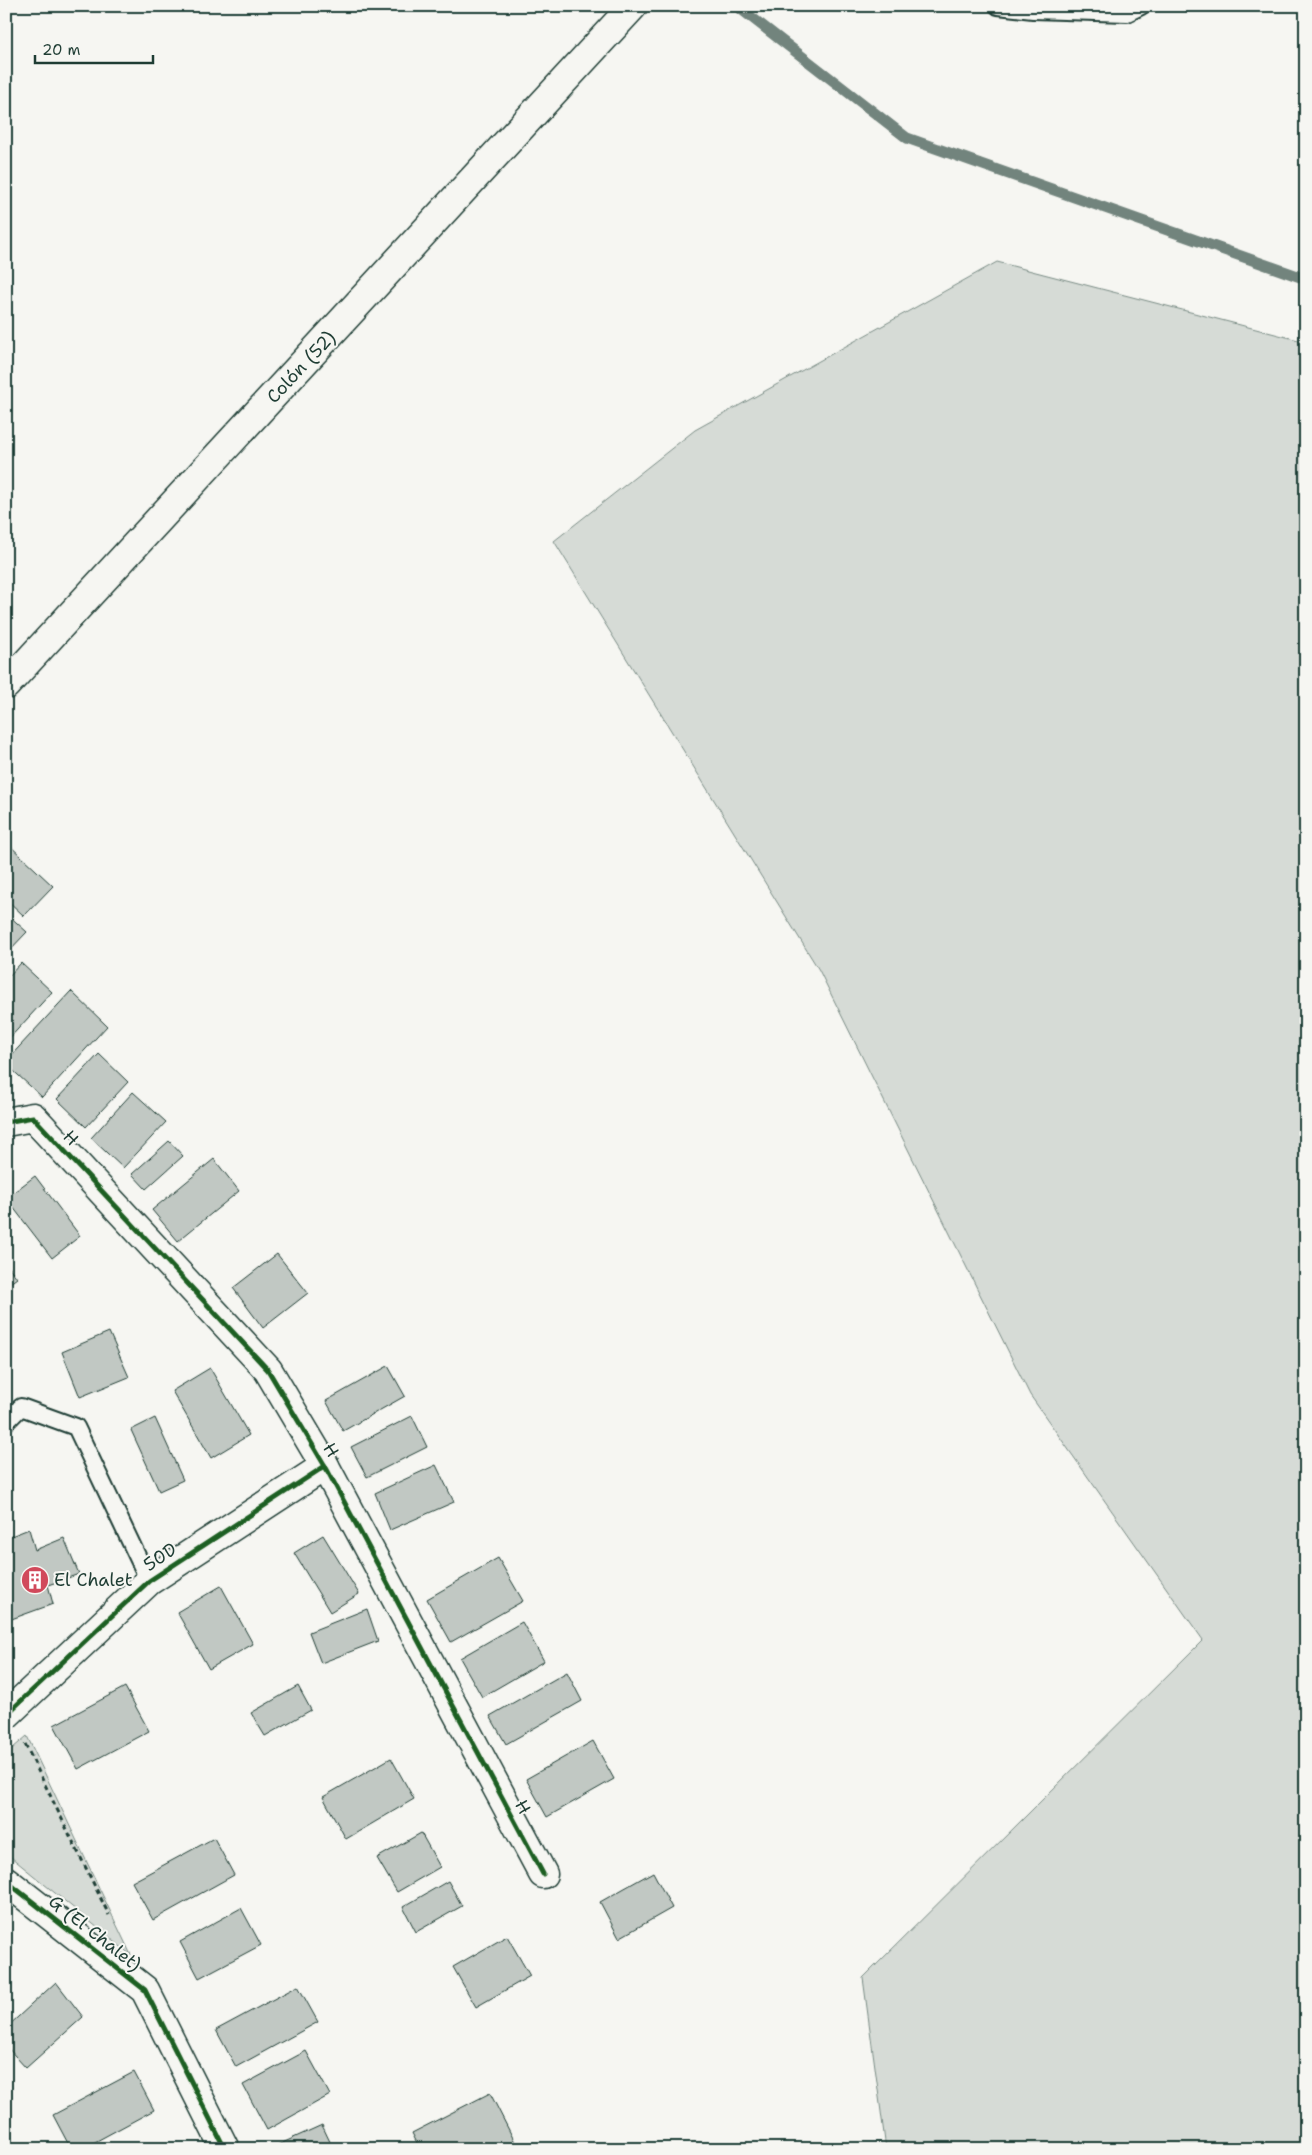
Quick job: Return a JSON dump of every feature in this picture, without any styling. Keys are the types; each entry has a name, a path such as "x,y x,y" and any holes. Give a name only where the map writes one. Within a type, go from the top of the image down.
{"street":[{"name":"Colón (52)","path":"6,684 632,6"},
{"name":"H","path":"6,1122 33,1116 268,1370 325,1466 543,1874"},
{"name":"50D","path":"8,1714 149,1581 325,1466"},
{"name":"G (El Chalet)","path":"6,1880 146,1990 225,2149"}],"lane":[{"path":"998,6 1033,10 1127,13 1141,6"},
{"path":"6,1422 21,1407 76,1427 149,1581"}],"path":[{"path":"8,1714 110,1918"}],"shaded area":[{"path":"997,262 1306,342 1306,2149 886,2149 863,1978 1203,1640 1030,1395 819,970 554,541 695,430"},
{"path":"27,1736 131,1955 6,1853 6,1754"}],"building":[{"path":"6,842 53,886 24,916 6,899"},
{"path":"6,913 27,932 6,954"},
{"path":"21,963 52,992 6,1042 6,979"},
{"path":"71,991 107,1026 42,1097 6,1064 6,1061"},
{"path":"99,1054 128,1082 86,1127 57,1099"},
{"path":"133,1092 166,1122 123,1168 91,1138"},
{"path":"169,1141 183,1156 146,1189 132,1174"},
{"path":"214,1159 239,1191 178,1241 152,1210"},
{"path":"35,1176 80,1236 52,1258 6,1198"},
{"path":"277,1254 308,1293 263,1328 233,1288"},
{"path":"6,1263 17,1278 6,1286"},
{"path":"109,1332 129,1377 80,1397 62,1352"},
{"path":"388,1366 405,1396 343,1431 326,1401"},
{"path":"210,1368 249,1435 211,1458 172,1391"},
{"path":"412,1416 427,1447 367,1477 351,1447"},
{"path":"155,1418 183,1480 159,1491 131,1430"},
{"path":"436,1465 454,1502 390,1530 375,1493"},
{"name":"El Chalet","path":"29,1529 35,1550 64,1538 79,1574 48,1585 53,1604 6,1621 6,1538"},
{"path":"323,1535 359,1594 330,1612 294,1553"},
{"path":"498,1558 523,1601 451,1642 427,1599"},
{"path":"221,1586 253,1644 209,1669 177,1612"},
{"path":"367,1609 378,1641 321,1663 309,1632"},
{"path":"522,1622 544,1661 482,1697 460,1658"},
{"path":"567,1672 582,1701 506,1744 490,1716"},
{"path":"298,1686 311,1710 265,1736 251,1713"},
{"path":"125,1687 149,1731 78,1769 54,1725"},
{"path":"593,1741 614,1779 547,1817 526,1779"},
{"path":"391,1758 414,1799 346,1839 323,1797"},
{"path":"421,1833 440,1867 397,1892 377,1858"},
{"path":"214,1838 234,1875 153,1920 132,1882"},
{"path":"653,1872 672,1908 619,1938 600,1902"},
{"path":"448,1881 462,1906 416,1932 403,1907"},
{"path":"241,1908 261,1945 199,1978 180,1942"},
{"path":"507,1936 530,1976 476,2007 453,1967"},
{"path":"56,1982 83,2017 26,2068 6,2046 6,2028"},
{"path":"298,1986 318,2022 236,2067 216,2030"},
{"path":"306,2051 330,2095 267,2130 243,2085"},
{"path":"134,2072 154,2110 82,2149 71,2149 53,2115"},
{"path":"490,2093 515,2142 502,2149 420,2149 412,2133"},
{"path":"322,2125 332,2146 326,2149 279,2149 278,2145"}],"waterway":[{"path":"737,6 907,138 1306,279"}],"cycle path":[{"path":"6,1122 33,1117 268,1370 325,1466 543,1874"},
{"path":"6,1715 149,1581 325,1466"},
{"path":"6,1881 145,1990 225,2149"}],"place":[{"name":"El Chalet","path":"35,1580"}]}
